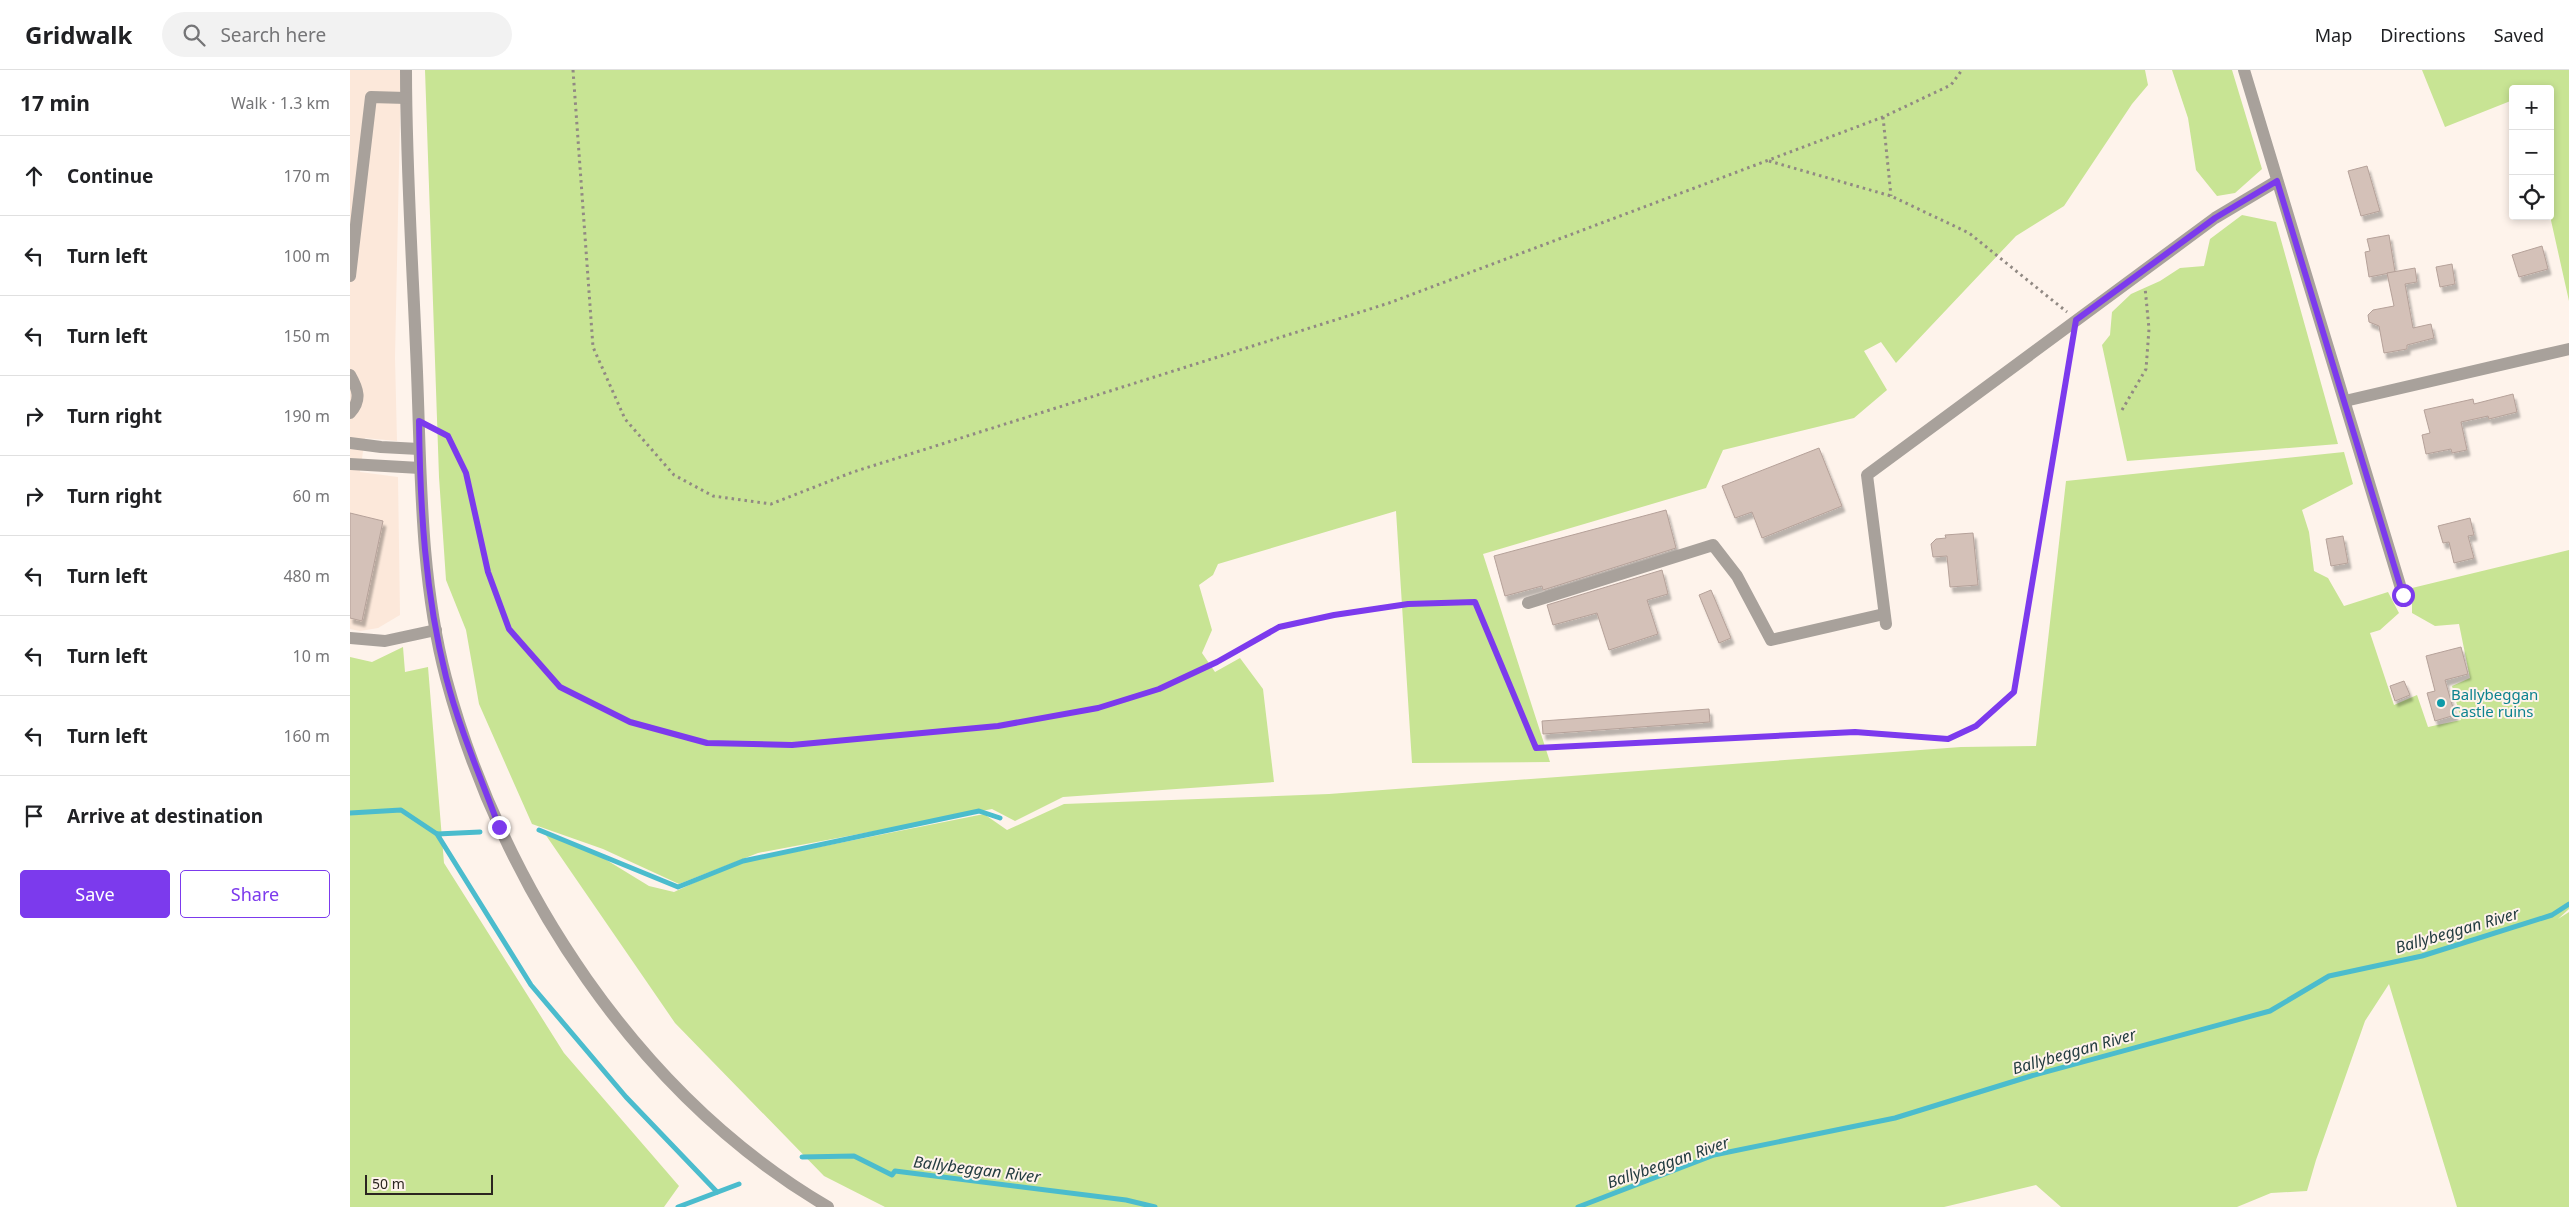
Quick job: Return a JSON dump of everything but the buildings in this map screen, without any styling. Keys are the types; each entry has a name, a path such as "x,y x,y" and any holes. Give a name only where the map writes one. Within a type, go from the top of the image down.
{"street":[{"path":"406,70 419,449 428,574 436,630 446,678 499,827 521,872 553,928 597,995 630,1038 724,1132 764,1165 828,1207"},
{"path":"2244,70 2403,595"},
{"path":"350,276 371,96 406,98"},
{"path":"1528,603 1713,545 1737,576 1771,640 1885,619 1867,475 2215,218 2277,181"},
{"path":"2345,401 2569,349"},
{"path":"350,375 358,390 358,401 350,413"},
{"path":"350,443 381,448 419,449"},
{"path":"350,464 420,468"},
{"path":"350,638 385,641 436,630"}],"path":[{"path":"573,70 593,347 625,419 674,475 713,496 771,504 854,472 1389,302 1883,117 1951,85 1962,70"},
{"path":"1883,117 1891,196"},
{"path":"419,421 448,436 466,473 488,572 509,629 560,687 630,722 707,743 792,745 1007,725 1098,708 1159,689 1217,662 1279,627 1334,615 1408,604 1475,602 1536,748 1855,732 1948,739 1976,726 2014,692 2076,320 1969,233 1891,196 1769,161"},
{"path":"2122,410 2146,370 2149,329 2144,270"}],"shaded area":[{"path":"350,70 401,70 395,358 397,441 365,438 360,472 398,477 400,615 378,628 360,631 350,629"}],"green space":[{"path":"425,70 2145,70 2148,85 2132,104 2064,206 2016,236 1896,363 1881,342 1864,351 1887,390 1854,418 1723,450 1706,488 1483,554 1550,762 1412,763 1396,511 1218,564 1213,575 1199,585 1212,630 1202,653 1215,672 1240,658 1263,689 1274,782 1063,797 1015,821 992,809 758,853 679,884 603,849 532,824 479,704 466,630 446,580 439,477"},
{"path":"2172,70 2232,70 2262,169 2235,193 2217,196 2196,170 2188,118"},
{"path":"2422,70 2569,70 2569,301 2551,220 2554,220 2554,85 2509,85 2509,102 2445,127"},
{"path":"2242,215 2276,222 2338,444 2127,461 2102,345 2110,335 2112,312 2131,294 2160,281 2180,268 2204,266 2210,239"},
{"path":"2344,452 2353,484 2302,510 2309,532 2314,571 2328,578 2344,606 2388,592 2399,613 2380,630 2370,633 2394,705 2417,695 2428,727 2461,720 2452,686 2470,678 2459,624 2435,626 2412,613 2412,588 2569,550 2569,909 2558,919 2569,912 2569,1207 2457,1207 2389,984 2365,1021 2307,1191 2271,1193 2237,1207 2061,1207 2036,1185 1944,1207 885,1207 824,1176 675,1023 543,831 595,853 649,886 674,892 735,864 984,814 1007,830 1064,804 1329,794 1961,747 2036,746 2066,481"},
{"path":"403,647 405,672 428,667 444,863 564,1053 679,1186 664,1207 350,1207 350,657 372,662"}],"waterway":[{"path":"350,813 401,810 437,834 480,832"},
{"path":"539,830 678,887 743,861 979,811 1000,818"},
{"path":"437,834 531,985 626,1097 717,1192"},
{"name":"Ballybeggan River","path":"1578,1207 1714,1155 1895,1118 2031,1076 2270,1011 2329,976 2422,956 2552,915 2569,904"},
{"name":"Ballybeggan River","path":"802,1157 854,1156 892,1175 895,1171 1126,1200 1155,1207"},
{"name":"Ballybeggan River","path":"678,1207 739,1184"}],"place":[{"name":"Ballybeggan Castle ruins","path":"2441,703"}],"route":[{"path":"499,827 446,678 436,630 428,574 423,517 419,421 448,436 466,473 488,572 509,629 560,687 630,722 707,743 792,745 998,726 1098,708 1159,689 1217,662 1279,627 1334,615 1408,604 1475,602 1536,748 1855,732 1948,739 1976,726 2014,692 2076,320 2215,218 2277,181 2403,595"}]}
